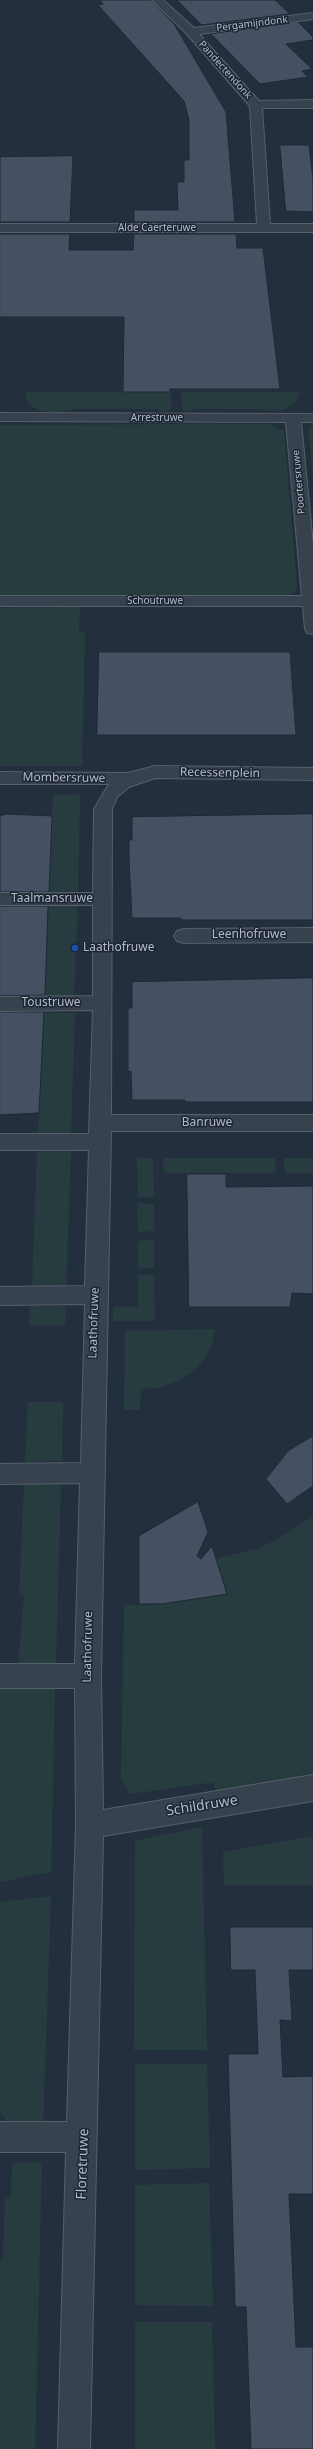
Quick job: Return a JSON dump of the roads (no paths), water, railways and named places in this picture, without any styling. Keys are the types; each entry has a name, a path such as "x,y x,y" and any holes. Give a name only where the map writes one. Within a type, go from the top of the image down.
{"street":[{"name":"Pandectendonk","path":"157,0 191,32 256,105 264,228"},
{"name":"Pergamijndonk","path":"191,32 313,16"},
{"path":"256,105 313,104"},
{"name":"Alde Caerteruwe","path":"0,228 313,228"},
{"name":"Arrestruwe","path":"0,417 313,418"},
{"name":"Poortersruwe","path":"293,418 308,546"},
{"path":"308,546 310,601 313,629"},
{"name":"Schoutruwe","path":"0,601 310,601"},
{"name":"Recessenplein","path":"128,779 154,772 313,774"},
{"name":"Mombersruwe","path":"0,778 128,779"},
{"name":"Laathofruwe","path":"89,1878 90,1825 88,1676 91,1473 103,1003 103,809 110,793 128,779"},
{"name":"Taalmansruwe","path":"0,899 103,899"},
{"name":"Leenhofruwe","path":"184,936 313,935"},
{"name":"Toustruwe","path":"0,1004 103,1003"},
{"name":"Banruwe","path":"0,1142 100,1132 313,1123"},
{"path":"0,1296 95,1294"},
{"path":"0,1474 91,1473"},
{"path":"0,1676 88,1676"},
{"name":"Schildruwe","path":"90,1825 313,1788"},
{"name":"Floretruwe","path":"74,2449 89,1878"},
{"path":"0,2137 83,2137"}],"place":[{"name":"Laathofruwe","path":"75,948"}]}
